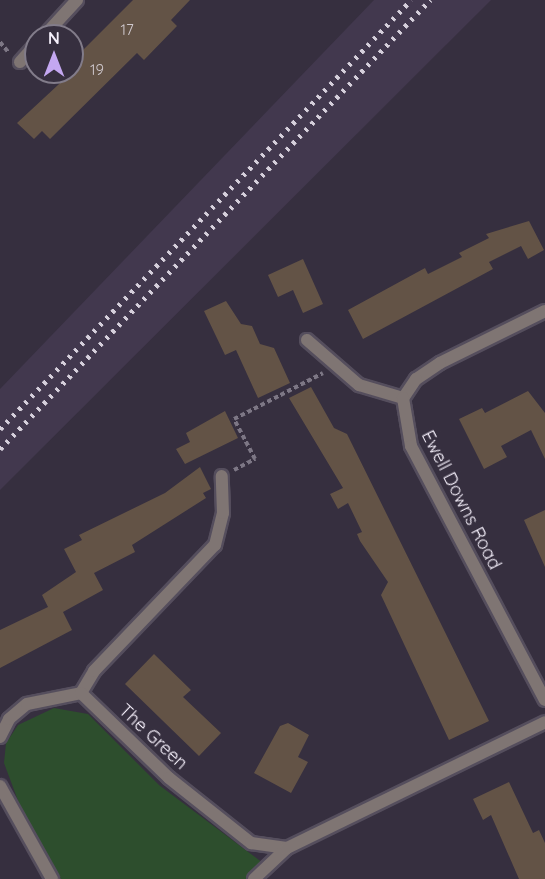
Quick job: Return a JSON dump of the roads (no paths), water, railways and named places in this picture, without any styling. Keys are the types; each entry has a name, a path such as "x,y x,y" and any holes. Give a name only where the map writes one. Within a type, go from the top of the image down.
{"street":[{"path":"55,24 77,0"},
{"path":"20,62 24,58"},
{"path":"307,340 359,385 403,398 416,379 440,363 545,311"},
{"name":"Ewell Downs Road","path":"403,398 411,446 545,700"},
{"path":"0,737 9,719 27,704 81,693 94,671 215,545 223,513 222,476"},
{"name":"The Green","path":"81,693 169,778 251,843 287,848"},
{"path":"254,879 287,848 545,722"},
{"path":"0,786 52,879"}],"railway":[{"path":"0,429 411,0"},
{"path":"0,449 430,0"}]}
